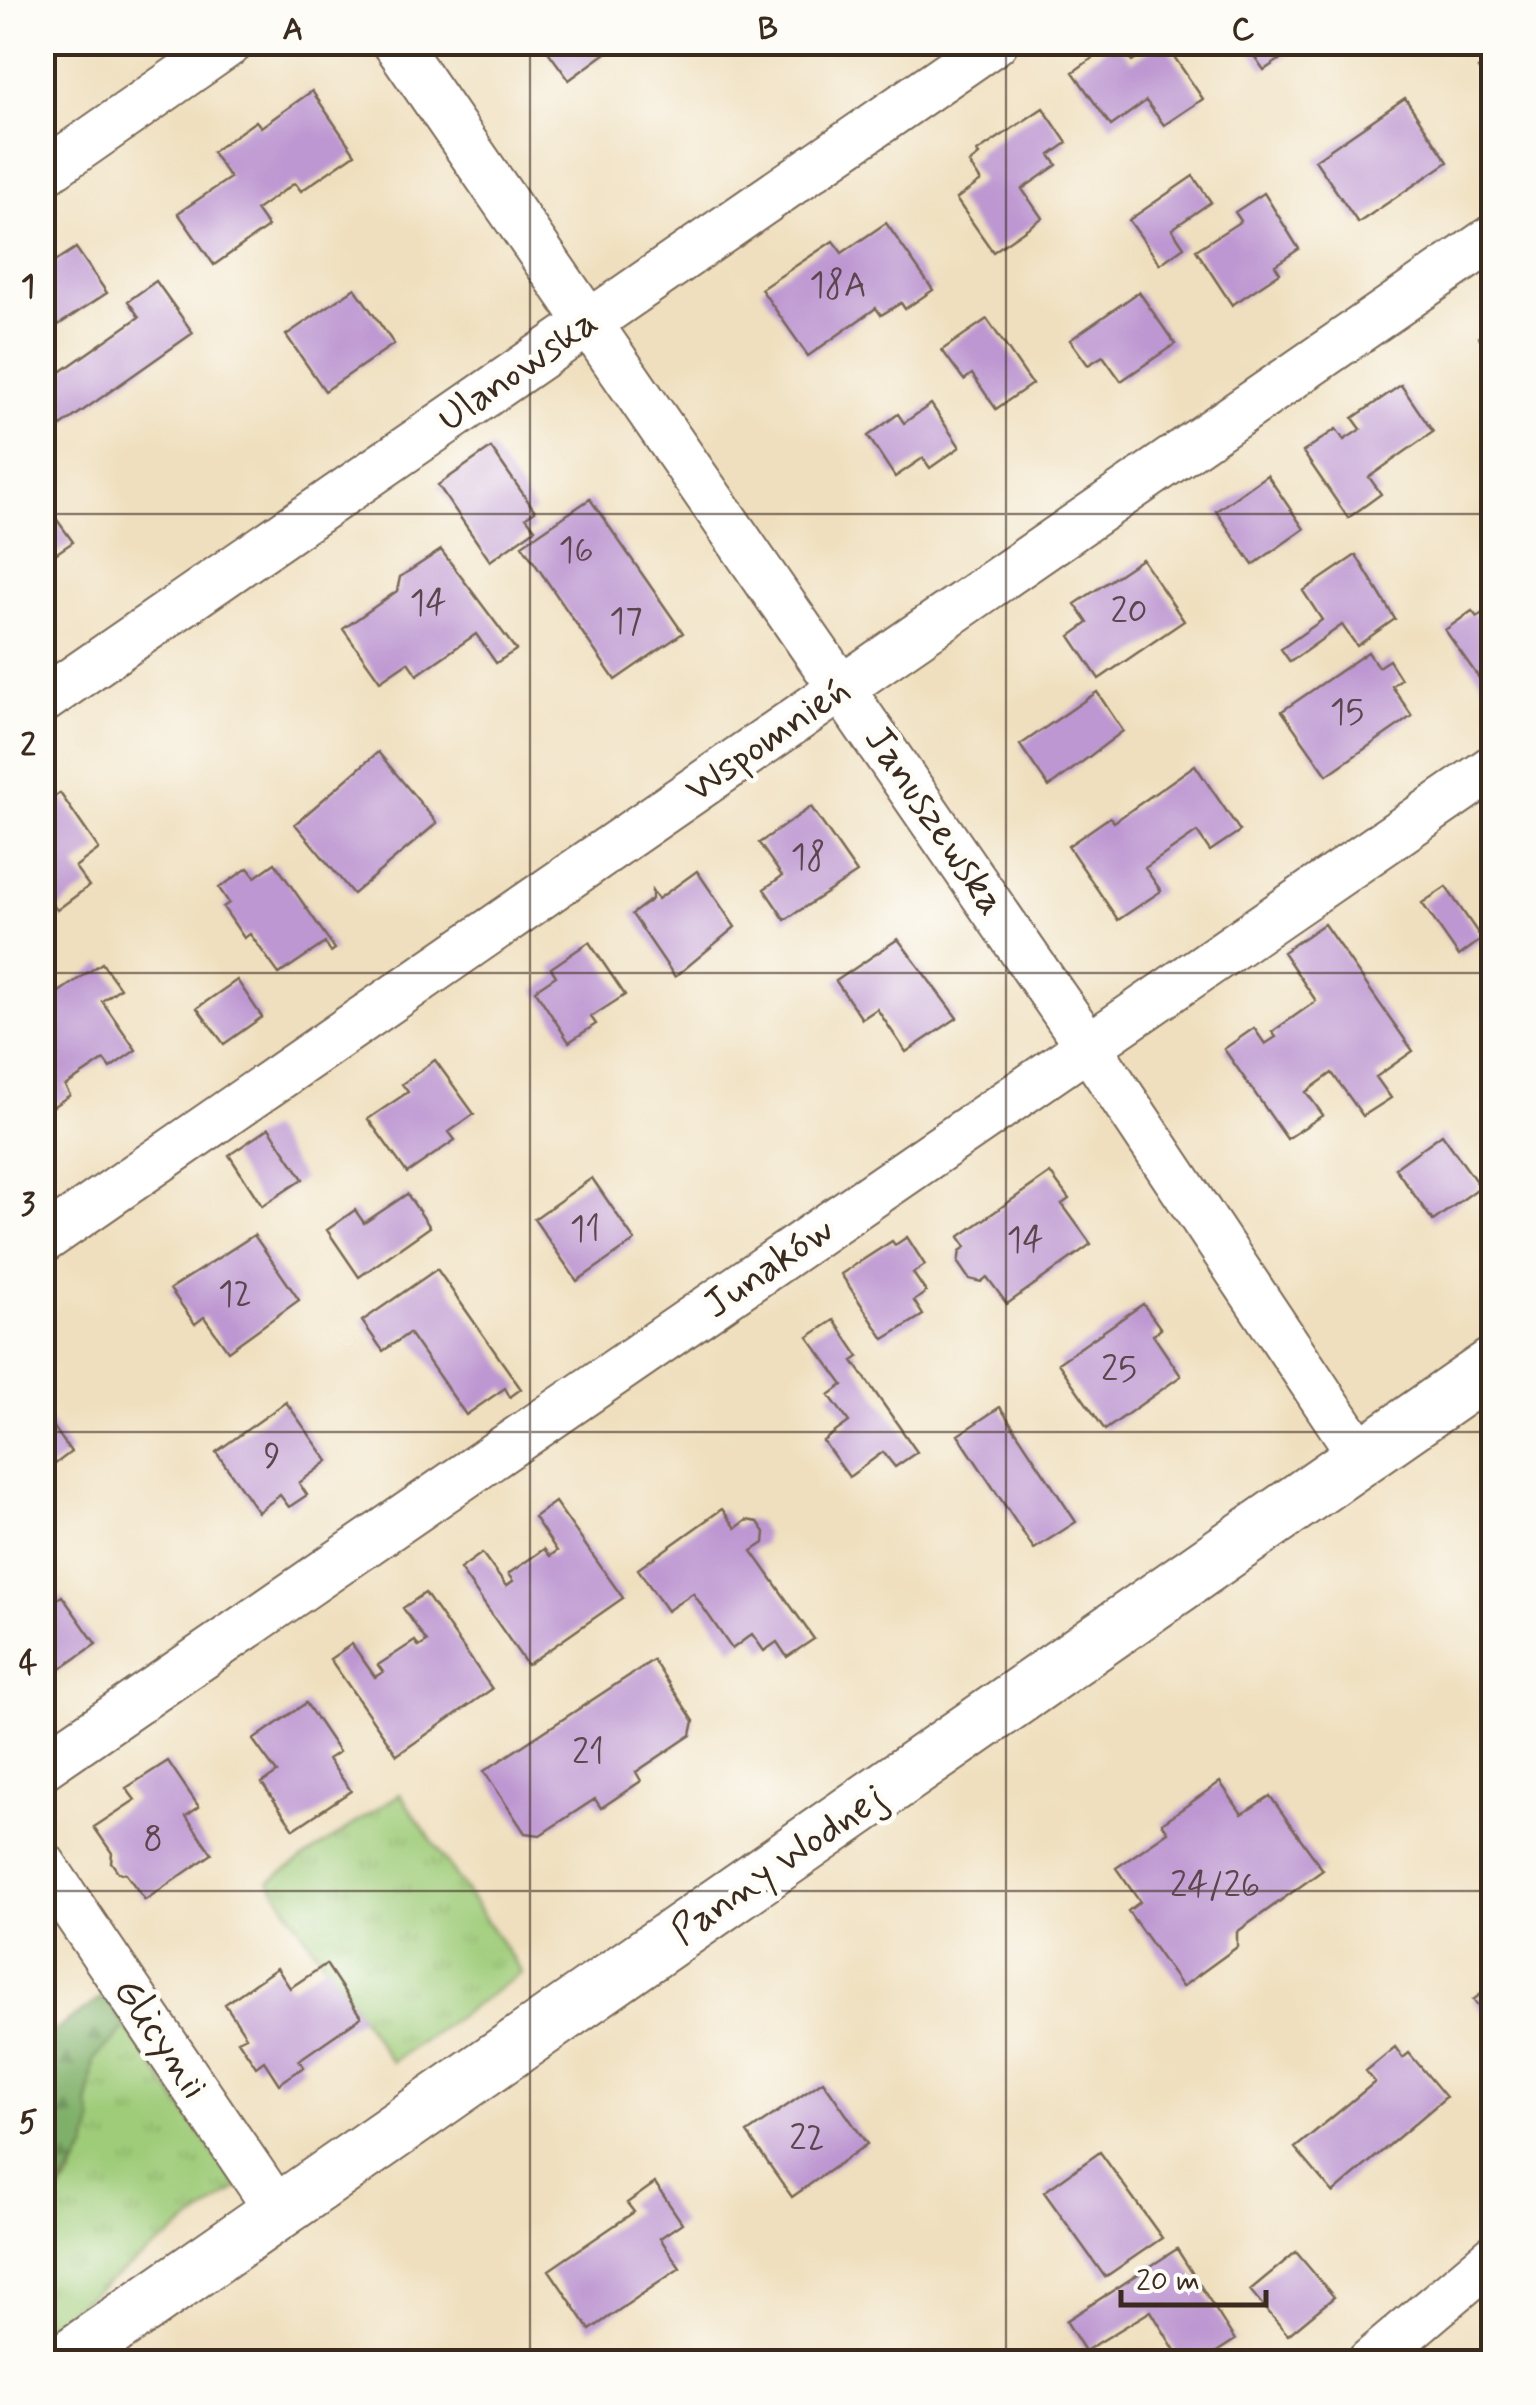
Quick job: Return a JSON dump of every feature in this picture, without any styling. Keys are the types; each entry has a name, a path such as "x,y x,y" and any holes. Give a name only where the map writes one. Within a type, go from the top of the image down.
{"street":[{"path":"42,174 231,42"},
{"name":"Januszewska","path":"395,42 1088,1046 1362,1458"},
{"name":"Ulanowska","path":"42,701 996,42"},
{"name":"Wspomnień","path":"42,1242 1494,236"},
{"name":"Junaków","path":"42,1767 1494,768"},
{"name":"Panny Wodnej","path":"62,2362 280,2214 1494,1365"},
{"name":"Glicynii","path":"42,1863 280,2214"},
{"path":"1370,2362 1494,2258"}],"green space":[{"path":"400,1794 522,1973 391,2062 269,1881"},
{"path":"104,1996 126,2027 94,2059 88,2104 93,2122 87,2148 43,2215 43,2039"},
{"path":"126,2027 238,2188 43,2329 42,2215 71,2178 93,2122 88,2104 94,2059"}],"building":[{"path":"541,42 621,42 569,80"},
{"path":"1115,42 1132,61 1164,42 1203,99 1164,125 1146,101 1111,126 1073,72"},
{"path":"1244,42 1288,42 1294,50 1264,70"},
{"path":"1494,59 1494,93 1478,69"},
{"path":"312,91 355,154 301,191 295,183 256,210 268,227 214,265 178,213 230,178 212,152 256,121 261,127"},
{"path":"1405,98 1448,162 1358,223 1315,160"},
{"path":"1043,108 1067,143 1050,155 1057,165 1022,189 1042,218 993,252 956,199 981,181 969,163 979,155 977,152"},
{"path":"1193,176 1211,202 1172,229 1184,247 1160,264 1129,220"},
{"path":"1264,193 1299,249 1275,265 1280,273 1232,305 1196,250 1241,221 1235,212"},
{"path":"886,223 933,290 905,309 901,303 881,315 876,308 808,356 761,289 833,241 842,253"},
{"path":"76,248 107,293 52,329 42,315 42,270"},
{"path":"156,281 193,333 61,426 42,399 42,385 139,317 128,301"},
{"path":"355,288 394,344 325,391 286,335"},
{"path":"1139,292 1175,344 1121,381 1103,356 1088,365 1070,340"},
{"path":"987,319 1032,384 996,409 972,374 964,380 942,350"},
{"path":"1494,327 1494,358 1479,337"},
{"path":"1401,385 1433,432 1369,477 1381,494 1348,518 1303,452 1336,429 1344,440 1361,429 1353,418"},
{"path":"931,404 960,447 930,468 923,458 895,477 868,436 898,414 904,423"},
{"path":"491,448 535,511 526,517 535,529 490,561 438,485"},
{"path":"1267,475 1304,529 1253,565 1216,511"},
{"path":"42,499 73,542 42,563"},
{"path":"590,499 683,633 615,680 522,545"},
{"path":"441,550 516,650 496,663 476,634 417,675 408,662 380,681 343,629 397,591 400,577"},
{"path":"1356,555 1395,619 1357,646 1342,625 1290,662 1281,649 1322,620 1303,591"},
{"path":"1142,559 1184,621 1099,679 1070,636 1088,623 1075,604"},
{"path":"1494,605 1494,689 1489,692 1445,630 1472,611 1477,617"},
{"path":"1368,652 1378,667 1389,660 1401,679 1392,686 1412,716 1327,775 1282,711"},
{"path":"1097,692 1123,731 1049,787 1020,745"},
{"path":"378,752 437,823 353,894 295,824"},
{"path":"1195,765 1240,831 1210,851 1197,832 1145,868 1161,891 1118,920 1068,846 1110,817 1114,822"},
{"path":"60,793 99,849 75,867 89,886 57,910 53,905 42,912 42,805"},
{"path":"811,807 857,873 785,920 764,889 782,876 759,843"},
{"path":"275,863 335,949 331,952 325,943 279,974 250,934 244,938 223,907 229,903 219,888 248,868 255,877"},
{"path":"697,871 735,927 675,977 632,914 652,899 652,891 658,899"},
{"path":"1446,887 1482,939 1459,956 1422,903"},
{"path":"1324,924 1413,1051 1376,1077 1391,1098 1363,1116 1332,1073 1306,1092 1323,1115 1287,1139 1224,1049 1254,1028 1265,1044 1276,1037 1272,1032 1316,1001 1283,952"},
{"path":"898,939 957,1018 906,1052 877,1009 862,1019 836,981"},
{"path":"589,942 625,995 591,1017 596,1024 569,1042 535,990 556,976 551,968"},
{"path":"102,963 120,988 102,1001 136,1050 110,1068 104,1060 65,1086 70,1095 42,1114 42,987 46,985 53,996"},
{"path":"237,980 262,1017 224,1044 197,1008"},
{"path":"435,1060 474,1114 449,1132 455,1140 407,1173 368,1119 408,1092 402,1084"},
{"path":"269,1128 303,1179 262,1206 229,1155"},
{"path":"1442,1134 1480,1187 1433,1221 1395,1168"},
{"path":"1050,1173 1069,1199 1062,1204 1091,1244 1007,1304 987,1277 981,1282 969,1279 958,1263 960,1251 966,1247 959,1237"},
{"path":"592,1178 635,1241 577,1281 534,1219"},
{"path":"407,1194 430,1227 359,1277 327,1230 355,1210 364,1223"},
{"path":"254,1235 299,1300 228,1351 204,1317 195,1324 170,1289"},
{"path":"907,1237 925,1265 913,1273 926,1292 914,1301 923,1315 884,1339 841,1274 892,1241 895,1245"},
{"path":"437,1269 521,1389 510,1397 505,1388 466,1415 409,1333 383,1351 362,1321"},
{"path":"1143,1304 1161,1329 1153,1335 1181,1376 1105,1430 1058,1363"},
{"path":"834,1320 859,1357 853,1361 917,1452 895,1467 883,1452 849,1477 823,1441 849,1422 829,1395 843,1385 808,1337"},
{"path":"286,1402 328,1461 299,1483 307,1495 289,1507 280,1495 258,1512 216,1452"},
{"path":"1000,1407 1076,1522 1034,1549 958,1435"},
{"path":"42,1410 71,1452 42,1474"},
{"path":"555,1502 623,1598 527,1665 460,1569 482,1553 506,1586 513,1581 508,1574 544,1549 550,1556 557,1551 534,1517"},
{"path":"722,1509 736,1528 747,1520 758,1522 765,1532 764,1543 752,1551 814,1639 787,1657 777,1642 764,1651 752,1634 732,1649 693,1593 667,1611 638,1569"},
{"path":"425,1593 492,1689 397,1755 330,1659 352,1644 375,1677 383,1672 378,1665 415,1641 419,1647 427,1642 403,1608"},
{"path":"62,1596 96,1644 52,1675 47,1668 42,1671 42,1609"},
{"path":"653,1660 694,1721 691,1735 636,1772 641,1781 601,1808 595,1799 540,1835 525,1833 484,1771"},
{"path":"306,1703 339,1752 328,1759 351,1791 294,1829 262,1783 277,1773 253,1740"},
{"path":"168,1761 199,1807 186,1816 212,1854 145,1900 126,1874 118,1872 111,1862 112,1853 94,1827 135,1800 126,1788"},
{"path":"1220,1782 1242,1814 1270,1796 1323,1870 1237,1932 1237,1947 1182,1987 1128,1911 1140,1902 1116,1868 1168,1832 1162,1823"},
{"path":"326,1964 361,2017 299,2060 304,2067 279,2084 264,2061 256,2067 238,2040 246,2036 225,2004 277,1968 290,1988"},
{"path":"1494,1984 1494,2025 1473,2000"},
{"path":"1395,2047 1403,2058 1409,2053 1446,2097 1333,2193 1295,2148 1375,2082 1366,2071"},
{"path":"823,2081 867,2144 792,2197 747,2133"},
{"path":"1100,2152 1162,2238 1105,2277 1044,2192"},
{"path":"655,2183 682,2223 660,2238 680,2268 590,2330 549,2270 634,2212 627,2203"},
{"path":"1177,2249 1235,2340 1201,2362 1182,2362 1151,2311 1085,2351 1066,2321"},
{"path":"1296,2252 1334,2297 1288,2335 1250,2290"}]}
